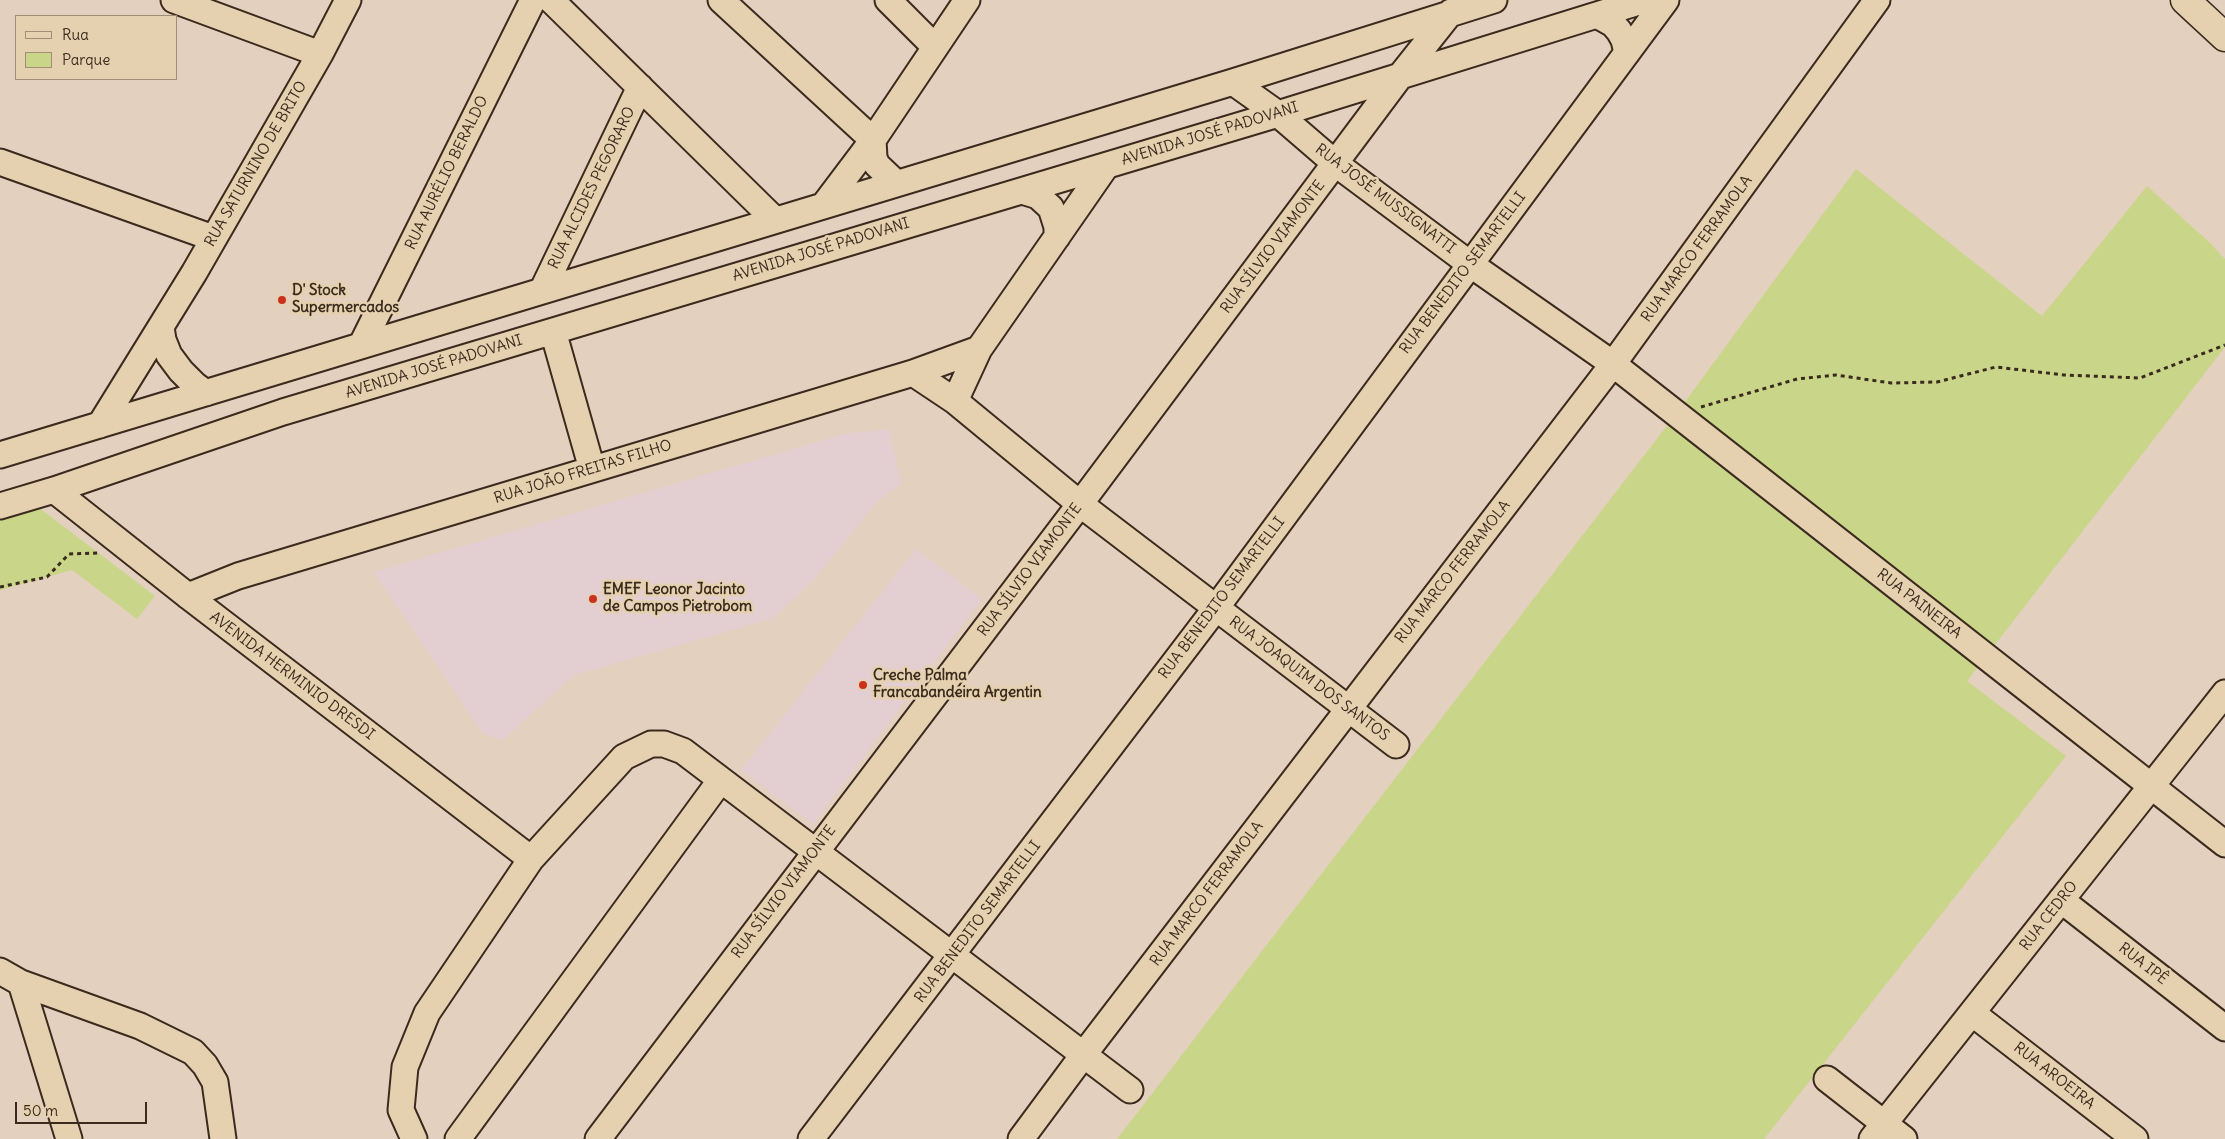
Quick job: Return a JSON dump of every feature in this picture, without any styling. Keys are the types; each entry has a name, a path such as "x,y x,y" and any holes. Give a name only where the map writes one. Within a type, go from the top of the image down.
{"main road":[{"path":"2186,0 2225,37"},
{"path":"2208,0 2225,17"}],"street":[{"path":"174,0 320,54"},
{"name":"RUA SATURNINO DE BRITO","path":"100,424 161,327 320,54 348,0"},
{"name":"RUA AURÉLIO BERALDO","path":"361,346 533,0"},
{"path":"550,0 775,220"},
{"path":"721,0 874,140 874,158 877,165 896,183"},
{"path":"888,0 935,47"},
{"path":"824,204 874,140 967,0"},
{"path":"0,455 543,289 1233,82 1455,7 1494,0"},
{"name":"AVENIDA JOSÉ PADOVANI","path":"0,506 54,490 283,412 1278,114 1645,0"},
{"name":"RUA BENEDITO SEMARTELLI","path":"811,1139 1216,608 1666,0"},
{"name":"RUA MARCO FERRAMOLA","path":"1021,1139 1084,1054 1613,364 1877,0"},
{"name":"RUA SÍLVIO VIAMONTE","path":"598,1139 1080,504 1401,75 1455,7"},
{"path":"1597,15 1613,24 1619,31 1624,40 1626,53"},
{"name":"RUA JOSÉ MUSSIGNATTI","path":"1233,82 1278,114 1336,164 1470,264 1613,364"},
{"name":"RUA ALCIDES PEGORARO","path":"543,289 640,87"},
{"path":"0,162 213,238"},
{"path":"955,401 979,349 1106,166"},
{"path":"1022,191 1038,196 1051,208 1057,227 1057,237"},
{"path":"161,327 163,340 169,355 181,371 206,393"},
{"path":"552,331 592,469"},
{"name":"RUA JOÃO FREITAS FILHO","path":"188,596 238,576 913,373 979,349"},
{"name":"RUA PAINEIRA","path":"1613,364 2225,844"},
{"name":"RUA JOAQUIM DOS SANTOS","path":"913,373 955,401 1080,504 1396,745"},
{"name":"AVENIDA HERMINIO DRESDI","path":"54,490 188,596 531,859"},
{"name":"RUA CEDRO","path":"1878,1131 2225,692"},
{"path":"414,1139 401,1110 405,1067 427,1013 531,859 624,757 637,749 651,744 664,744 684,751 720,781 1130,1090"},
{"path":"458,1139 720,781"},
{"name":"RUA IPÊ","path":"2061,900 2225,1028"},
{"path":"11,977 69,1139"},
{"path":"11,977 140,1026 193,1052 205,1064 215,1082 222,1139"},
{"name":"RUA AROEIRA","path":"1972,1013 2135,1139"},
{"path":"1827,1079 1878,1131 1904,1139"}],"path":[{"path":"1676,414 1797,379 1836,375 1891,383 1938,382 1996,367 2064,375 2140,378 2225,345"},
{"path":"0,587 47,578 69,554 108,553"}],"shaded area":[{"name":"EMEF Leonor Jacinto de Campos Pietrobom","path":"889,429 901,484 878,501 814,579 774,618 574,675 503,740 483,734 374,572 844,434"},
{"name":"Creche Palma Francabandeira Argentin","path":"916,549 982,599 813,824 741,770"}],"green space":[{"path":"1856,169 2042,316 2147,186 2208,241 2225,259 2225,347 1967,681 2066,756 1764,1139 1117,1139 1676,414"},
{"path":"38,507 155,596 137,619 72,570 0,590 0,512"}],"place":[{"name":"D' Stock Supermercados","path":"282,300"},
{"name":"EMEF Leonor Jacinto de Campos Pietrobom","path":"593,599"},
{"name":"Creche Palma Francabandeira Argentin","path":"863,685"}]}
